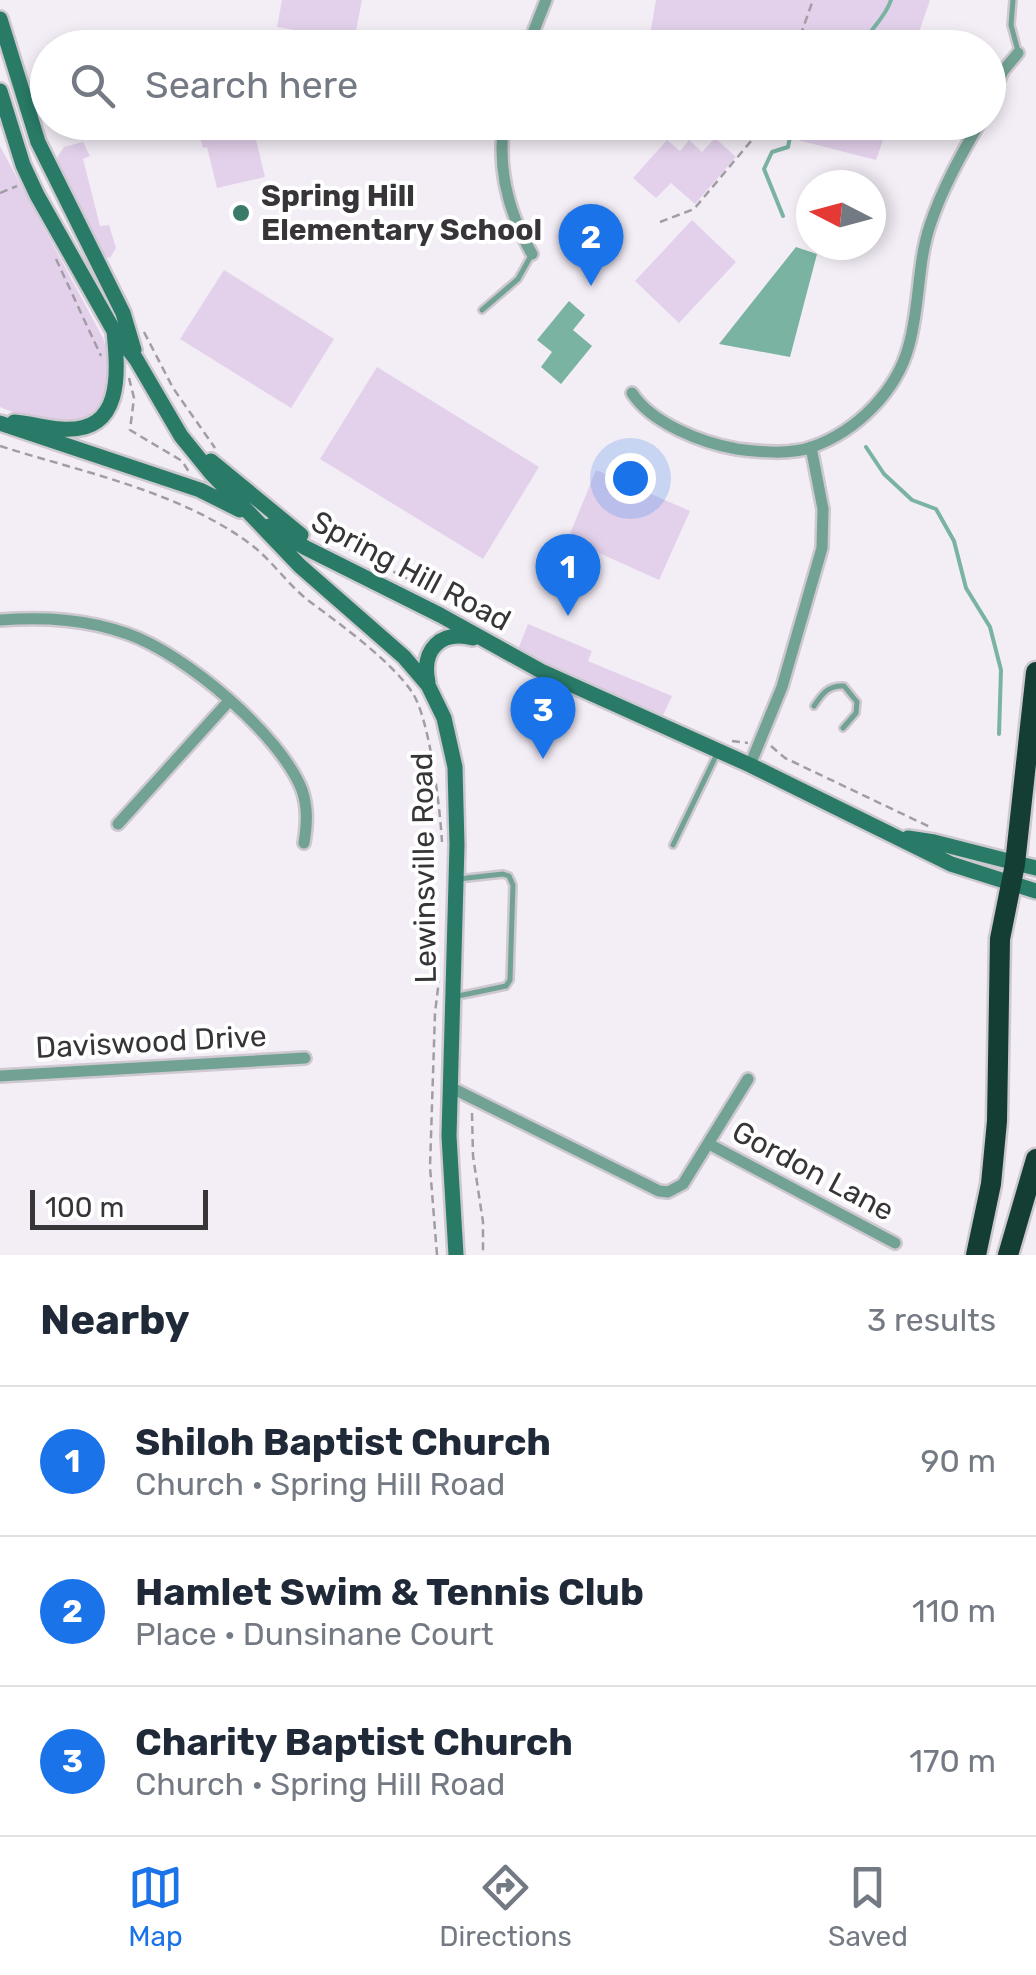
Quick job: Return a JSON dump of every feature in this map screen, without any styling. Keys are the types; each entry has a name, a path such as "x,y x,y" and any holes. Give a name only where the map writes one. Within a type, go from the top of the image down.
{"highway":[{"path":"976,1255 991,1184 997,1121 1000,939 1020,872 1036,672"},
{"path":"1008,1255 1036,1160"},
{"path":"1020,1255 1036,1195"}],"main road":[{"name":"Lewinsville Road","path":"0,19 30,116"},
{"name":"Lewinsville Road","path":"0,91 23,165 70,255 181,436 300,566 382,636 428,686 444,718 454,768 457,879 458,1091 450,1136 456,1255"},
{"path":"12,131 30,139"},
{"path":"33,140 38,142"},
{"name":"Lewinsville Road","path":"38,142 123,313 136,358"},
{"path":"70,255 85,268 102,270"},
{"path":"0,422 61,429 90,424 108,407 118,374 114,330"},
{"name":"Spring Hill Road","path":"0,422 200,490 558,680 722,746 750,765 951,864 1020,872 1036,891"},
{"path":"181,436 293,529 358,574"},
{"path":"428,686 426,657 438,641 457,634 490,644"}],"street":[{"path":"534,30 546,0"},
{"path":"1006,67 1018,54"},
{"path":"503,140 502,172 515,220 532,254"},
{"path":"632,393 641,408 653,416 728,447 768,451 811,447 858,421 894,380 909,347 929,227 970,140"},
{"path":"750,765 786,676 822,548 822,496 811,447"},
{"path":"0,620 75,620 132,635 173,656 229,701 274,746 296,777 306,807 304,843"},
{"path":"118,824 229,701"},
{"name":"Daviswood Drive","path":"0,1076 305,1058"},
{"path":"458,1091 659,1191 676,1190 683,1184 748,1080"},
{"name":"Gordon Lane","path":"709,1144 895,1243"}],"lane":[{"path":"1014,0 1011,25 1018,54"},
{"path":"482,310 518,279 532,254"},
{"path":"814,706 824,692 844,686 856,702 856,712 843,728"},
{"path":"673,845 722,746"},
{"path":"455,996 506,986 510,980 513,884 510,876 504,874 457,879"}],"path":[{"path":"802,30 812,0"},
{"path":"660,222 694,209 752,140"},
{"path":"0,193 17,186"},
{"path":"50,248 102,359"},
{"path":"139,322 173,388 218,452"},
{"path":"118,374 129,378 132,385 130,430 182,461 190,474"},
{"path":"0,446 164,500 227,529 270,560 309,601 342,623 402,681 415,699 435,775 443,850"},
{"path":"304,526 446,603"},
{"path":"722,746 773,746 785,758 942,832"},
{"path":"437,1255 430,1167 439,971"},
{"path":"458,1091 474,1122 473,1156 483,1222 483,1255"}],"shaded area":[{"path":"282,0 362,0 356,30 277,27"},
{"path":"656,0 930,0 920,30 651,30"},
{"path":"201,140 256,140 265,177 217,188 207,147 203,148"},
{"path":"667,140 680,151 689,140 702,152 717,140 736,157 695,204 671,183 656,198 633,178"},
{"path":"797,140 883,140 876,160"},
{"path":"83,142 90,156 83,159 100,226 109,225 116,248 110,258 103,257 57,170 58,156 64,147"},
{"path":"0,146 103,338 110,361 113,384 105,403 91,416 73,423 46,423 0,407"},
{"path":"692,220 736,262 679,323 635,281"},
{"path":"796,247 796,260 815,260 790,357 719,344"},
{"path":"224,270 334,339 291,408 180,339"},
{"path":"569,301 585,315 573,330 592,346 561,384 541,367 552,352 537,340"},
{"path":"377,367 539,467 483,559 320,459"},
{"path":"596,470 690,511 659,580 568,539"},
{"path":"528,624 592,651 588,661 672,696 663,715 517,652"}],"waterway":[{"path":"872,30 891,0"},
{"path":"783,216 764,169 772,152 788,147 789,140"},
{"path":"866,447 884,474 912,500 936,509 954,541 966,588 990,627 1001,670 999,734"}],"place":[{"name":"Spring Hill Elementary School","path":"241,213"},
{"name":"Hamlet Swim & Tennis Club","path":"591,286"},
{"name":"Shiloh Baptist Church","path":"568,616"},
{"name":"Charity Baptist Church","path":"543,759"}]}
